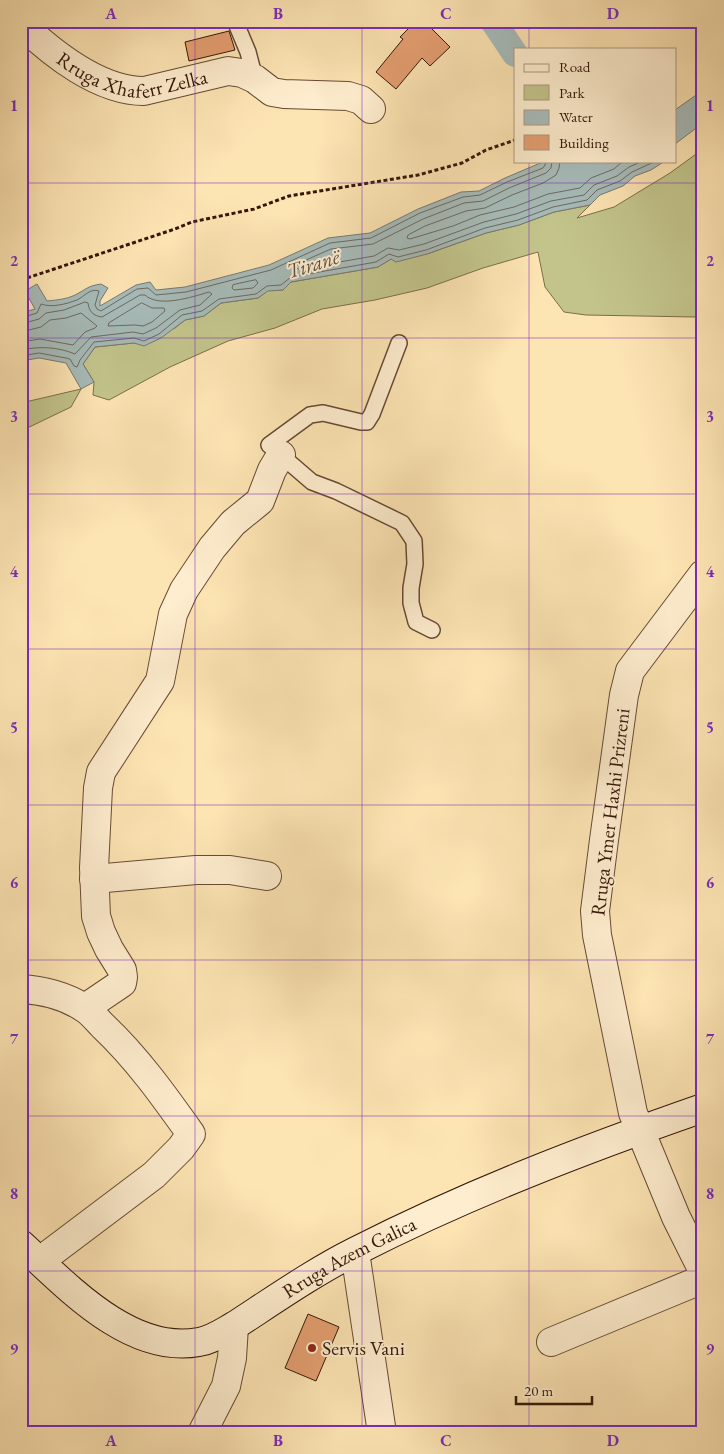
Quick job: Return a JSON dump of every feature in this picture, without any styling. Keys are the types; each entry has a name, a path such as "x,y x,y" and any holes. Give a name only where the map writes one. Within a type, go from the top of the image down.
{"street":[{"name":"Rruga Xhaferr Zelka","path":"21,24 57,56 95,77 130,91 144,90 228,71 242,73 255,79 272,92 348,96 361,100 371,109"},
{"path":"84,1008 122,983 123,977 122,970 101,932 96,916 94,878 98,788 101,772 160,682 173,614 184,590 212,548 233,523 260,500 272,470 281,455"},
{"name":"Rruga Ymer Haxhi Prizreni","path":"703,574 630,671 624,695 596,911 596,935 630,1099 639,1130 676,1217 703,1271"},
{"path":"94,878 196,870 230,870 266,876"},
{"path":"21,989 66,999 84,1008 119,1041 144,1070 191,1134 181,1148 154,1175 31,1253"},
{"name":"Rruga Azem Galica","path":"31,1253 72,1290 106,1316 129,1330 166,1342 200,1342 234,1326 355,1252 437,1212 503,1183 639,1130 703,1108"},
{"path":"355,1252 382,1433"},
{"path":"551,1342 703,1279"},
{"path":"202,1433 226,1386 232,1358 234,1326"}],"lane":[{"path":"235,21 248,52 255,79"},
{"path":"399,343 372,414 367,422 324,413 310,415 269,445 312,482 336,491 402,523 414,541 415,564 411,602 416,622 432,630"}],"path":[{"path":"21,280 192,222 254,209 289,196 418,176 462,163 486,150 514,140"}],"green space":[{"path":"703,149 703,298 695,317 586,315 564,312 545,287 538,252 483,268 427,288 375,300 322,309 275,328 228,341 170,367 109,400 93,395 94,382 83,364 95,347 134,343 175,328 185,320 204,316 221,303 258,298 268,290 283,290 291,282 378,267 391,259 427,254 554,212 590,205 577,218 614,207 670,173"},
{"path":"81,389 71,407 21,431 21,403"}],"water":[{"path":"703,90 703,126 695,129 676,143 676,109"},
{"name":"Tiranë","path":"543,162 663,162 651,170 635,176 623,186 600,195 590,205 554,212 427,254 396,262 391,259 378,267 291,282 283,290 268,291 258,298 221,303 204,316 185,320 161,338 144,346 134,343 95,347 83,364 94,382 81,389 66,363 39,358 21,361 21,313 35,309 25,291 37,284 47,301 69,297 101,284 108,288 100,301 100,306 136,285 150,282 156,290 185,287 269,265 328,238 370,233 418,209 461,192 479,191"}],"building":[{"path":"416,21 424,21 450,47 430,66 422,58 396,89 376,72 403,39 400,37"},
{"path":"229,31 235,50 189,61 185,42"},
{"name":"Servis Vani","path":"308,1314 339,1327 316,1381 285,1368"}],"waterway":[{"path":"493,21 514,52"}],"place":[{"name":"Servis Vani","path":"312,1348"}]}
